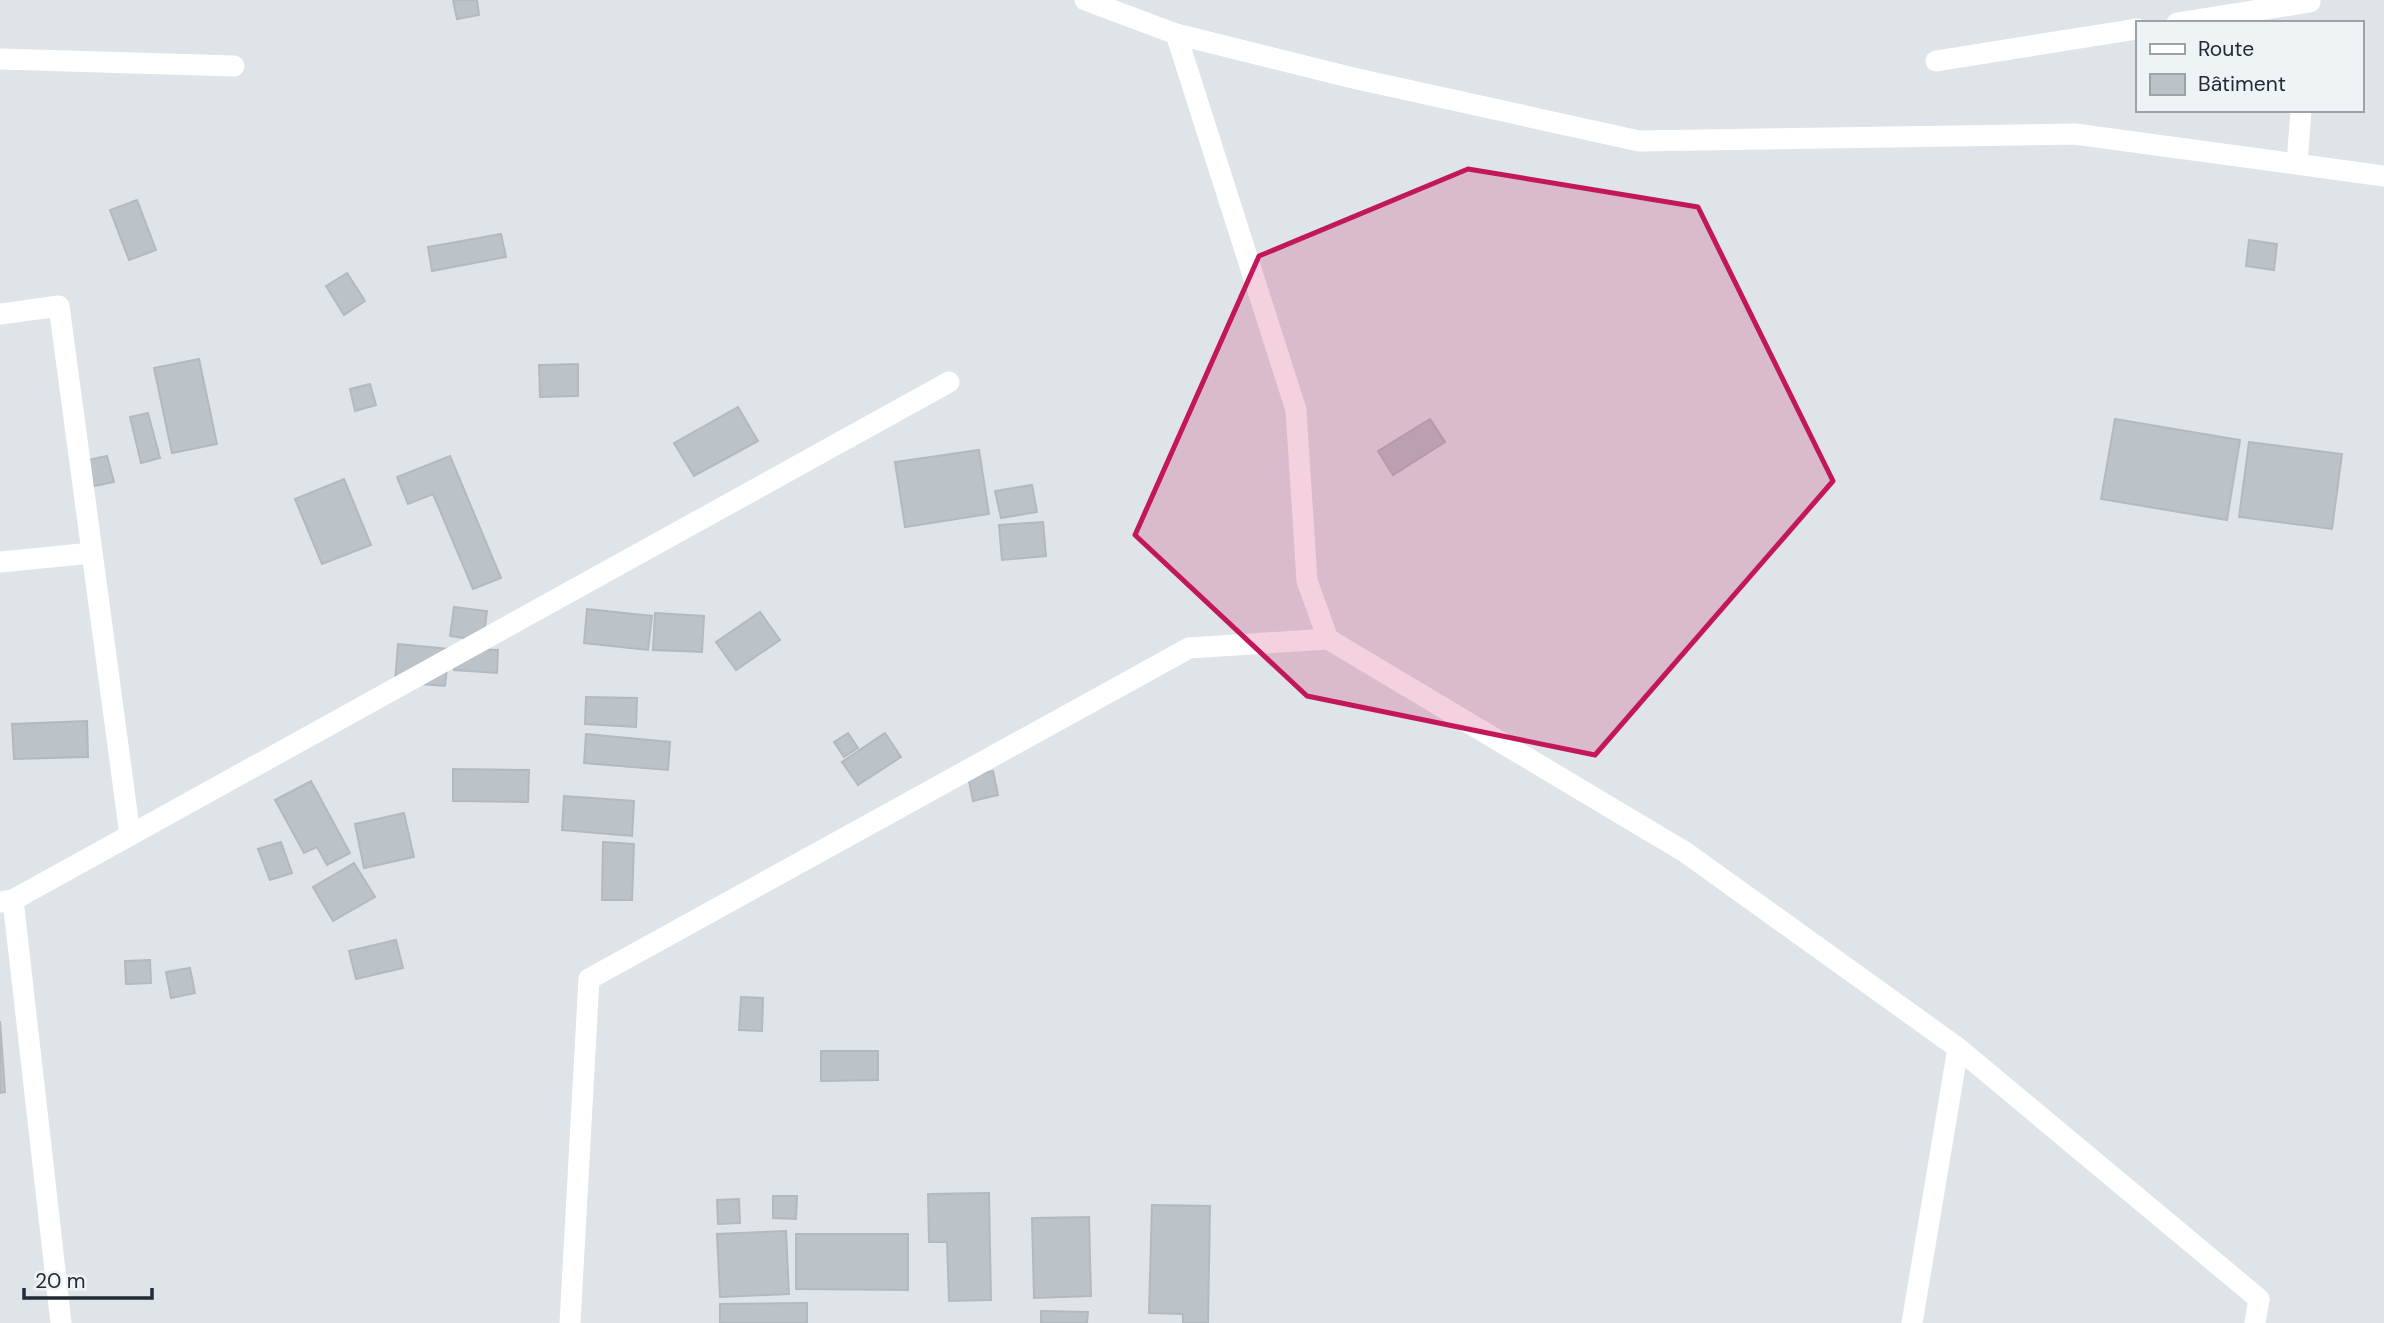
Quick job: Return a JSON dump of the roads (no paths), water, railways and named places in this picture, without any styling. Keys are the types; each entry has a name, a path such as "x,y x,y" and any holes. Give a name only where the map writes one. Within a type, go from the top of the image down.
{"street":[{"path":"1085,0 1176,34 1353,78 1639,141 2075,134 2384,176"},
{"path":"2195,21 2310,8"},
{"path":"1936,61 2136,29"},
{"path":"1176,34 1296,410 1307,581 1328,639"},
{"path":"0,59 234,66"},
{"path":"2297,164 2301,112"},
{"path":"0,314 59,306 130,835"},
{"path":"61,1323 6,901 949,382"},
{"path":"0,562 92,553"},
{"path":"570,1323 589,979 1189,649 1328,639 1685,852 1958,1048 2259,1299 2255,1323"},
{"path":"1912,1323 1958,1048"}]}
